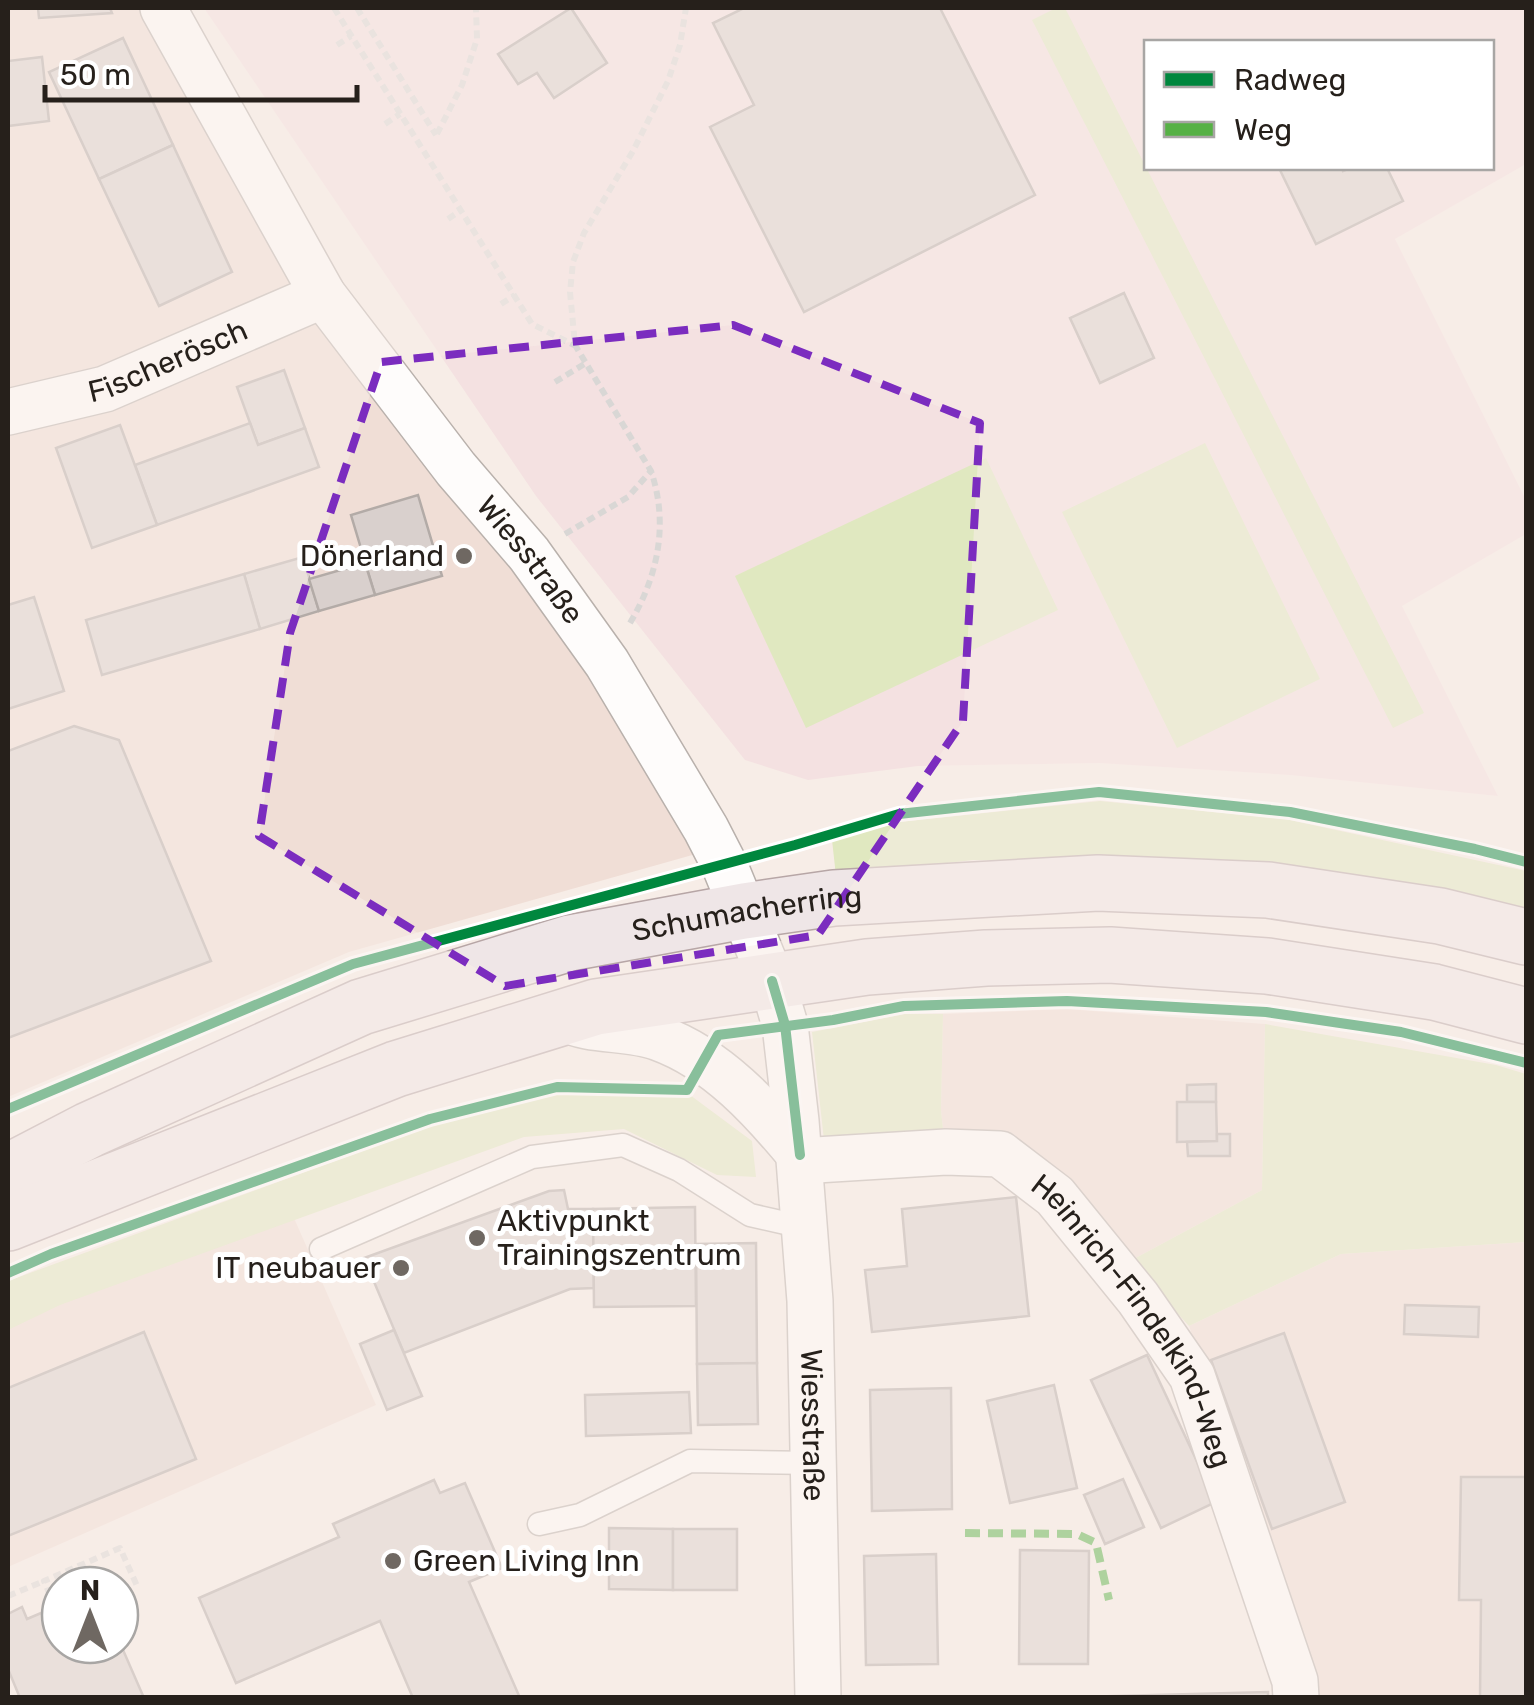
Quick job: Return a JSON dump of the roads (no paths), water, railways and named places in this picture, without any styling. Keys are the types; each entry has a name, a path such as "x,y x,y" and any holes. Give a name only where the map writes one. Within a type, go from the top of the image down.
{"main road":[{"name":"Schumacherring","path":"8,1172 88,1130 360,1007 570,943 744,911 834,898 1098,883 1268,890 1440,916 1526,938"},
{"path":"8,1223 396,1069 596,1007 867,967 986,958 1110,955 1267,966 1434,992 1526,1016"}],"street":[{"name":"Wiesstraße","path":"164,8 324,295 456,469 529,554 607,663 706,829 772,981 785,1026 810,1301 818,1698"},
{"name":"Fischerösch","path":"8,412 105,389 324,295"},
{"path":"562,1018 581,1027 656,1036 704,1060 770,1119 800,1158"},
{"name":"Heinrich-Findelkind-Weg","path":"800,1158 946,1152 1000,1154 1055,1196 1138,1298 1192,1376 1295,1681 1296,1698"}],"lane":[{"path":"320,1249 532,1157 623,1144 680,1170 750,1215 802,1227"},
{"path":"539,1524 580,1515 690,1461 815,1462"}],"place":[{"name":"Dönerland","path":"464,556"},
{"name":"Aktivpunkt Trainingszentrum","path":"477,1238"},
{"name":"IT neubauer","path":"401,1268"},
{"name":"Green Living Inn","path":"393,1561"}]}
